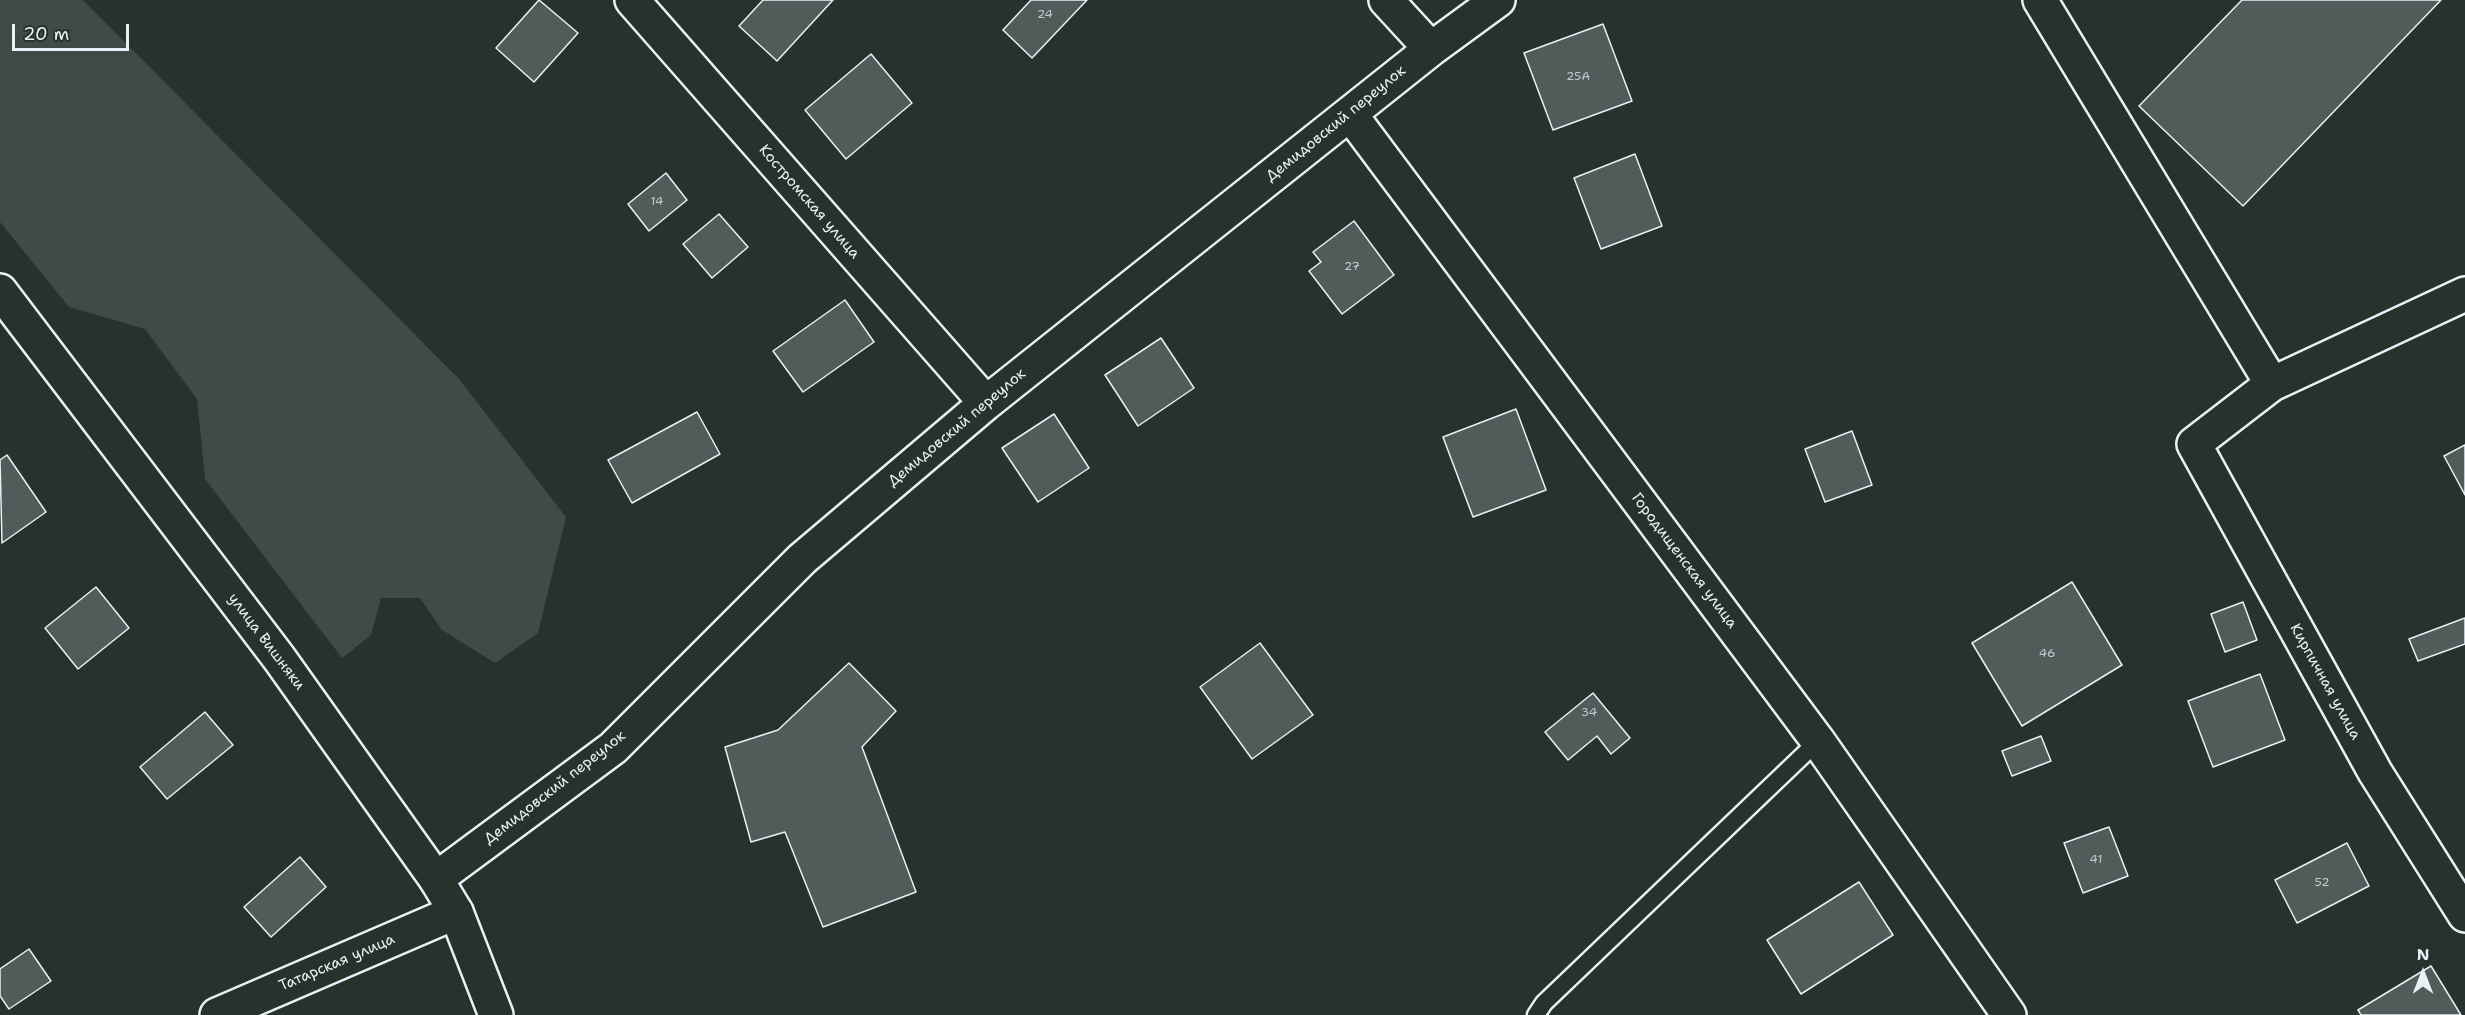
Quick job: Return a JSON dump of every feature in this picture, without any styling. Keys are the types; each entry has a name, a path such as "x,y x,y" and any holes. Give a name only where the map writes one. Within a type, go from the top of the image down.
{"street":[{"name":"Костромская улица","path":"632,0 986,403"},
{"path":"1386,0 1431,48"},
{"name":"Демидовский переулок","path":"436,879 613,748 802,559 986,403 1431,48 1498,0"},
{"path":"2040,0 2272,384 2465,294"},
{"name":"Городищенская улица","path":"1350,114 1818,741 2009,1015"},
{"name":"улица Вишняки","path":"0,291 279,658 436,879 456,912 496,1015"},
{"name":"Кирпичная улица","path":"2272,384 2194,444 2375,772 2465,915"},
{"name":"Татарская улица","path":"217,1015 456,912"}],"lane":[{"path":"1536,1015 1544,1003 1818,741"}],"shaded area":[{"path":"0,0 83,0 459,379 566,517 538,633 495,663 442,630 420,598 381,598 371,635 342,658 205,479 197,399 145,329 69,307 0,222"}],"building":[{"path":"539,0 578,33 534,82 496,48"},
{"path":"763,0 833,0 777,61 739,26"},
{"path":"1031,0 1087,0 1032,58 1003,30"},
{"path":"2242,0 2441,0 2243,206 2139,106"},
{"path":"1603,24 1632,101 1553,130 1524,53"},
{"path":"871,54 912,103 846,159 805,110"},
{"path":"1635,154 1662,226 1601,249 1574,178"},
{"path":"666,173 687,200 649,231 628,204"},
{"path":"719,214 748,247 712,278 683,244"},
{"path":"1354,221 1394,275 1342,314 1309,271 1321,262 1313,252"},
{"path":"845,300 874,342 803,392 773,351"},
{"path":"1161,338 1194,388 1138,426 1105,375"},
{"path":"1516,409 1546,490 1473,517 1443,437"},
{"path":"697,412 720,454 632,503 608,460"},
{"path":"1054,414 1089,468 1038,502 1002,448"},
{"path":"1852,431 1872,485 1825,502 1805,449"},
{"path":"2465,445 2465,495 2444,456"},
{"path":"7,455 46,512 2,543 0,460"},
{"path":"2072,582 2122,665 2022,726 1972,643"},
{"path":"96,587 129,628 78,669 45,628"},
{"path":"2243,602 2257,640 2225,652 2211,614"},
{"path":"2465,618 2465,644 2418,661 2409,639"},
{"path":"1260,643 1313,715 1252,759 1200,687"},
{"path":"849,663 896,711 862,747 916,892 823,927 785,832 751,842 725,747 778,730"},
{"path":"2260,674 2285,740 2213,767 2188,701"},
{"path":"1593,693 1630,738 1611,754 1597,736 1568,760 1545,732"},
{"path":"205,712 233,745 167,799 140,767"},
{"path":"2041,736 2051,761 2012,776 2002,751"},
{"path":"2109,827 2128,876 2083,893 2064,843"},
{"path":"2347,843 2369,886 2297,923 2275,880"},
{"path":"300,857 326,887 271,937 244,907"},
{"path":"1859,882 1893,935 1801,994 1767,940"},
{"path":"29,949 51,981 9,1009 0,996 0,969"},
{"path":"2431,966 2461,1015 2361,1015 2358,1010"}]}
